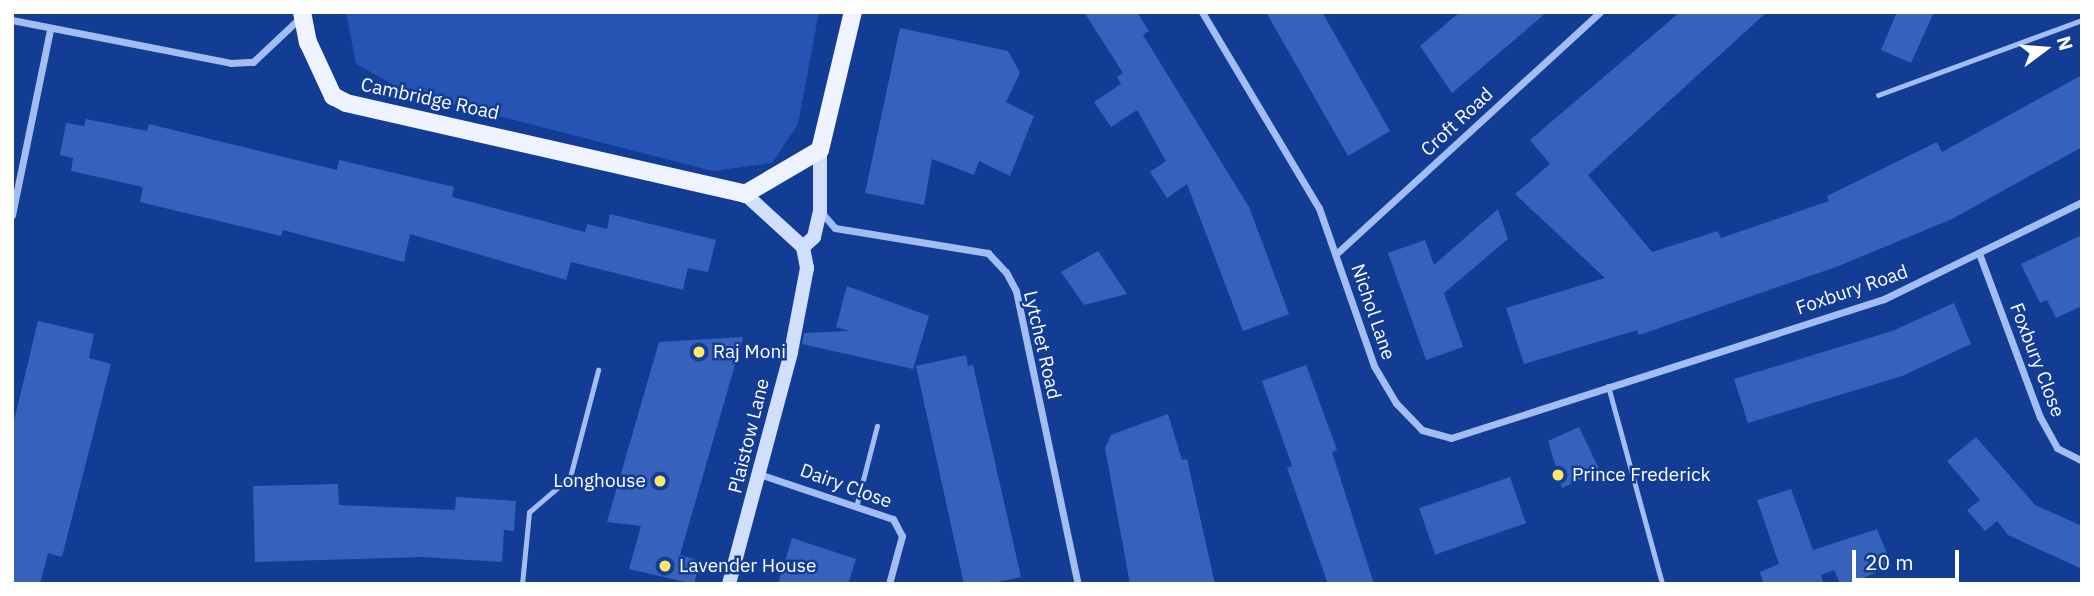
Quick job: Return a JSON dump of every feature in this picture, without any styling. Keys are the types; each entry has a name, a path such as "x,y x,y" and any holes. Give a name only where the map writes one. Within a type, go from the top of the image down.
{"main road":[{"name":"Plaistow Lane","path":"820,150 853,12"},
{"name":"Cambridge Road","path":"302,14 333,96 346,103 745,194"},
{"path":"745,194 820,150"}],"street":[{"name":"Nichol Lane","path":"1202,12 1319,208 1374,366 1396,403 1422,430 1461,436 1622,380"},
{"name":"Croft Road","path":"1336,254 1600,12"},
{"name":"Cambridge Road","path":"12,20 215,63 253,62 302,14"},
{"path":"12,215 50,30"},
{"name":"Plaistow Lane","path":"729,584 762,475 802,299 803,247 814,237 820,212 820,150"},
{"name":"Cambridge Road","path":"745,194 803,247"},
{"name":"Foxbury Road","path":"1622,380 1884,299 1980,256 2082,202"},
{"name":"Lytchet Road","path":"820,212 835,228 988,253 1006,272 1016,291 1078,584"},
{"name":"Foxbury Close","path":"1980,256 2039,417 2057,448 2082,461"},
{"name":"Dairy Close","path":"762,475 893,519 902,536 889,584"}],"lane":[{"path":"1878,95 2082,20"},
{"path":"523,584 529,512 570,477 598,370"},
{"path":"1608,386 1662,584"},
{"path":"856,508 877,426"}],"shaded area":[{"path":"346,12 819,12 798,124 772,163 713,171 408,93 356,64"}],"building":[{"path":"1084,12 1137,12 1149,31 1143,35 1249,207 1289,314 1243,331 1187,184 1167,198 1150,172 1166,161 1137,110 1111,127 1094,102 1121,84 1117,77 1123,73"},
{"path":"1266,12 1322,12 1390,131 1348,156"},
{"path":"1460,12 1547,12 1452,93 1420,46"},
{"path":"1680,12 1767,12 1588,175 1652,252 1718,231 1721,238 1829,201 1827,196 1937,142 1942,152 2082,75 2082,147 1952,219 1836,267 1639,335 1637,330 1524,364 1506,308 1605,278 1515,194 1550,164 1530,140"},
{"path":"1897,12 1934,12 1911,63 1881,50"},
{"path":"900,28 1008,51 1020,73 1006,102 1034,116 1010,176 979,161 974,175 932,159 924,205 865,193"},
{"path":"86,119 147,131 149,124 337,170 339,160 454,187 452,197 585,232 587,224 607,229 610,214 716,240 708,272 688,268 683,290 571,262 566,280 410,234 404,262 283,230 281,236 140,202 143,187 71,171 73,158 60,155 66,123 84,126"},
{"path":"1498,209 1508,239 1444,293 1463,347 1426,360 1388,253 1425,240 1434,265"},
{"path":"2082,235 2082,306 2056,318 2047,300 2040,303 2021,264"},
{"path":"1098,251 1127,294 1084,305 1061,272"},
{"path":"847,286 929,316 913,369 802,344 804,333 849,331 836,327"},
{"path":"1954,303 1971,344 1902,376 1748,423 1734,379 1892,331"},
{"path":"38,321 94,334 89,358 111,364 62,557 48,553 40,584 12,584 12,429"},
{"path":"743,337 680,555 700,561 694,584 629,569 641,526 607,522 659,342"},
{"path":"966,355 968,366 973,365 1021,577 988,584 964,584 916,366"},
{"path":"1306,365 1337,450 1332,452 1374,584 1328,584 1287,468 1292,466 1262,381"},
{"path":"1168,414 1182,460 1187,459 1215,584 1130,584 1105,448 1111,435"},
{"path":"1579,427 1600,471 1562,488 1548,441"},
{"path":"1976,437 2035,505 2082,526 2082,569 2008,535 1997,521 1985,531 1967,510 1980,500 1947,461"},
{"path":"1510,477 1526,523 1435,555 1419,508"},
{"path":"338,484 339,505 455,510 456,497 516,501 514,531 504,530 502,562 423,557 255,562 253,486"},
{"path":"1791,489 1813,550 1877,529 1892,566 1849,584 1840,584 1834,570 1821,575 1824,584 1764,584 1760,572 1779,564 1757,500"},
{"path":"792,538 856,559 848,584 778,584"}],"place":[{"name":"Raj Moni","path":"699,352"},
{"name":"Prince Frederick","path":"1558,475"},
{"name":"Longhouse","path":"660,481"},
{"name":"Lavender House","path":"665,566"}]}
